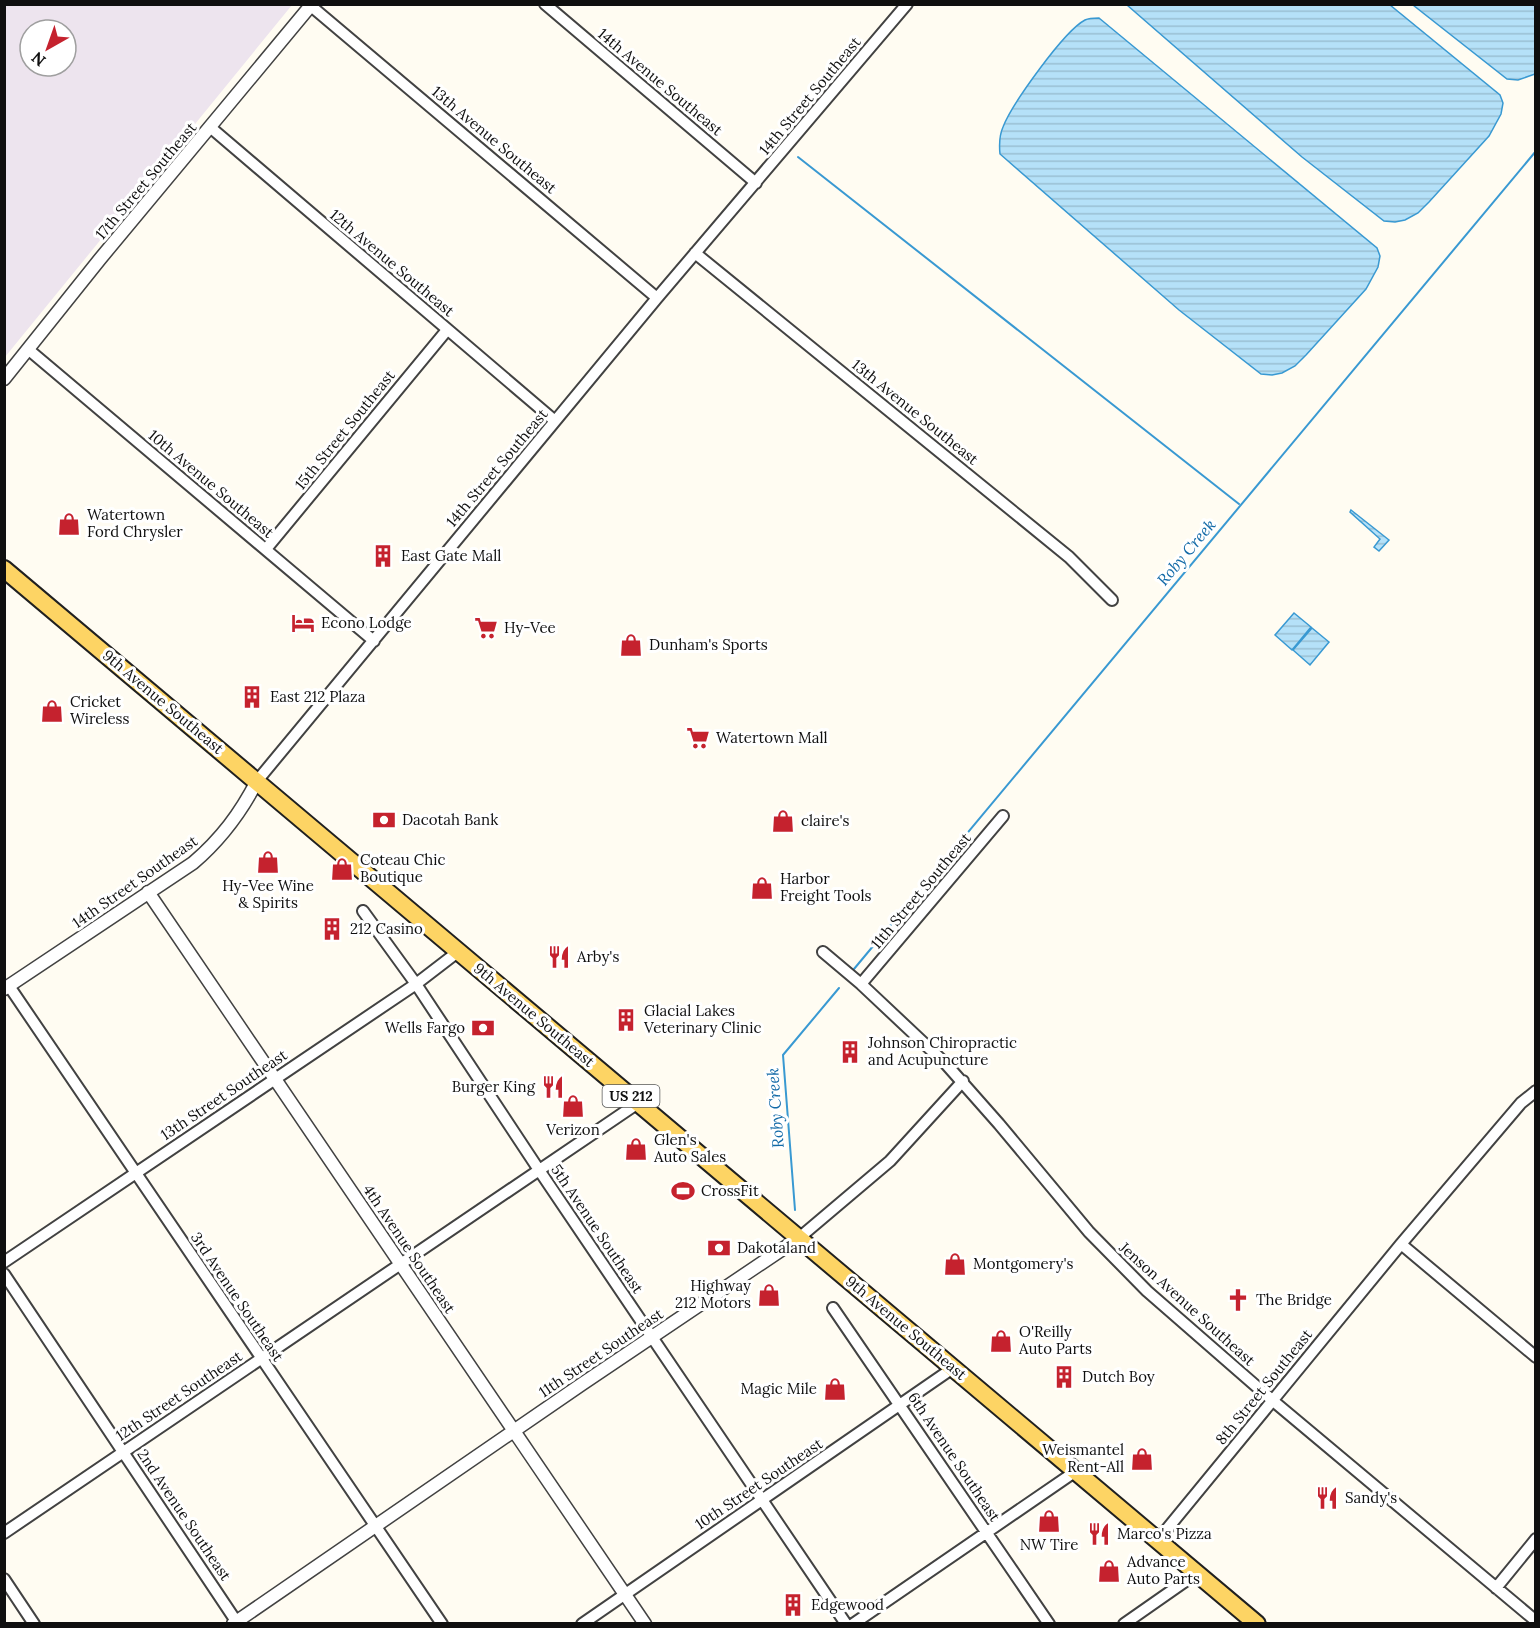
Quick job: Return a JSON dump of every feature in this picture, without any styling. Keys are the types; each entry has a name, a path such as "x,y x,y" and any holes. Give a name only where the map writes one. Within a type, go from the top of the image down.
{"main road":[{"name":"9th Avenue Southeast","path":"4,569 1257,1623"}],"street":[{"name":"14th Avenue Southeast","path":"545,4 756,183"},
{"name":"14th Street Southeast","path":"7,988 207,852 231,825 257,782 657,298 907,4"},
{"name":"17th Street Southeast","path":"4,379 312,5"},
{"name":"13th Avenue Southeast","path":"312,5 657,298"},
{"name":"12th Avenue Southeast","path":"210,128 555,421"},
{"name":"13th Avenue Southeast","path":"695,253 1070,557 1112,600"},
{"name":"15th Street Southeast","path":"266,549 447,330"},
{"name":"10th Avenue Southeast","path":"29,350 374,641"},
{"name":"11th Street Southeast","path":"861,984 1004,816"},
{"name":"4th Avenue Southeast","path":"148,892 645,1623"},
{"name":"5th Avenue Southeast","path":"363,911 416,984 846,1623"},
{"name":"13th Street Southeast","path":"4,1262 416,984 459,951"},
{"name":"Jenson Avenue Southeast","path":"823,952 861,984 963,1081 1116,1261 1177,1318 1272,1400 1536,1621"},
{"name":"3rd Avenue Southeast","path":"7,988 442,1623"},
{"name":"11th Street Southeast","path":"236,1623 652,1336 799,1238 890,1161 963,1081"},
{"name":"8th Street Southeast","path":"1158,1540 1401,1244 1521,1103 1536,1091"},
{"name":"12th Street Southeast","path":"4,1533 638,1102"},
{"path":"1401,1244 1536,1357"},
{"name":"2nd Avenue Southeast","path":"4,1274 236,1623"},
{"name":"6th Avenue Southeast","path":"833,1308 1049,1623"},
{"name":"10th Street Southeast","path":"582,1623 953,1368"},
{"path":"853,1623 1076,1471"},
{"path":"1496,1588 1536,1539"},
{"path":"1124,1623 1197,1573"},
{"path":"4,1579 34,1623"}],"shaded area":[{"path":"4,5 292,5 5,357"}],"water":[{"path":"1127,5 1390,5 1500,95 1503,103 1501,114 1489,136 1418,213 1405,220 1384,221 1302,157"},
{"path":"1413,5 1535,5 1535,74 1518,80 1507,79"},
{"path":"1099,18 1377,248 1380,256 1378,267 1366,289 1295,366 1282,373 1261,374 1179,310 1000,154 1001,134 1008,116 1039,69 1076,27 1087,19"},
{"path":"1351,510 1389,540 1379,551 1374,547 1380,539 1350,512"},
{"path":"1294,613 1311,627 1292,650 1275,635"},
{"path":"1312,628 1329,642 1310,665 1293,650"}],"waterway":[{"name":"Roby Creek","path":"854,969 1536,151"},
{"path":"798,157 1239,504"},
{"name":"Roby Creek","path":"795,1210 783,1055 839,988"}],"place":[{"name":"Watertown Ford Chrysler","path":"69,524"},
{"name":"East Gate Mall","path":"383,556"},
{"name":"Econo Lodge","path":"303,623"},
{"name":"Hy-Vee","path":"486,628"},
{"name":"Dunham's Sports","path":"631,645"},
{"name":"East 212 Plaza","path":"252,697"},
{"name":"Cricket Wireless","path":"52,711"},
{"name":"Watertown Mall","path":"698,738"},
{"name":"Dacotah Bank","path":"384,820"},
{"name":"claire's","path":"783,821"},
{"name":"Hy-Vee Wine & Spirits","path":"268,862"},
{"name":"Coteau Chic Boutique","path":"342,869"},
{"name":"Harbor Freight Tools","path":"762,888"},
{"name":"212 Casino","path":"332,929"},
{"name":"Arby's","path":"559,957"},
{"name":"Glacial Lakes Veterinary Clinic","path":"626,1020"},
{"name":"Wells Fargo","path":"483,1028"},
{"name":"Johnson Chiropractic and Acupuncture","path":"850,1052"},
{"name":"Burger King","path":"553,1087"},
{"name":"Verizon","path":"573,1106"},
{"name":"Glen's Auto Sales","path":"636,1149"},
{"name":"CrossFit","path":"683,1191"},
{"name":"Dakotaland","path":"719,1248"},
{"name":"Montgomery's","path":"955,1264"},
{"name":"Highway 212 Motors","path":"769,1295"},
{"name":"The Bridge","path":"1238,1300"},
{"name":"O'Reilly Auto Parts","path":"1001,1341"},
{"name":"Dutch Boy","path":"1064,1377"},
{"name":"Magic Mile","path":"835,1389"},
{"name":"Weismantel Rent-All","path":"1142,1459"},
{"name":"Sandy's","path":"1327,1498"},
{"name":"NW Tire","path":"1049,1521"},
{"name":"Marco's Pizza","path":"1099,1534"},
{"name":"Advance Auto Parts","path":"1109,1571"},
{"name":"Edgewood","path":"793,1605"}]}
